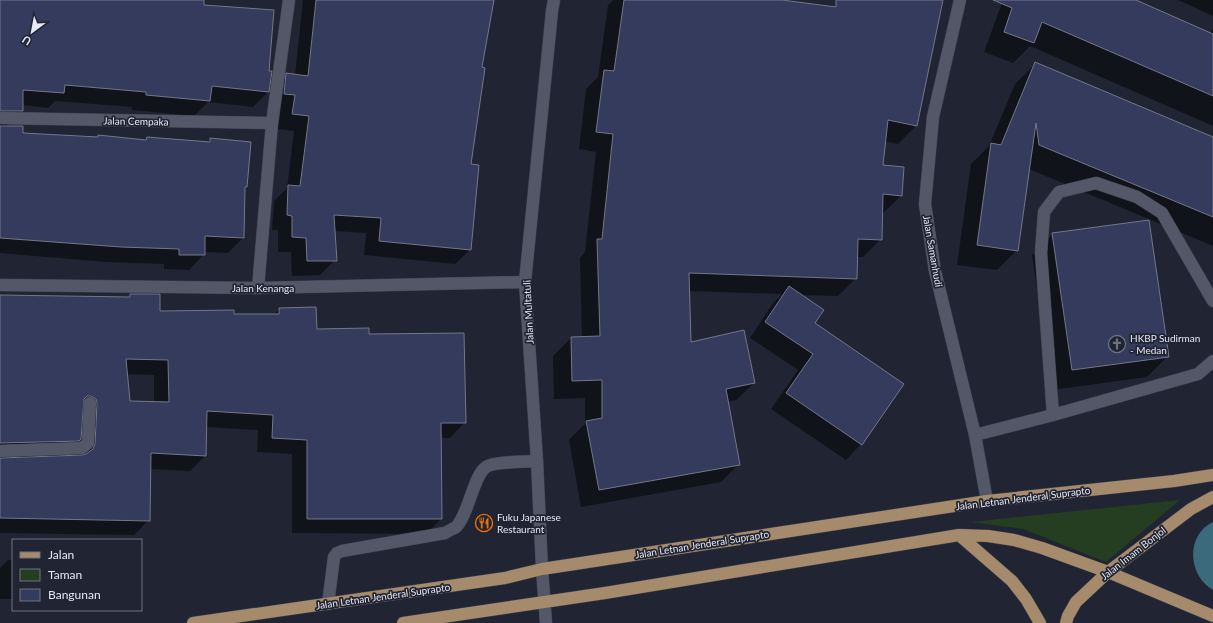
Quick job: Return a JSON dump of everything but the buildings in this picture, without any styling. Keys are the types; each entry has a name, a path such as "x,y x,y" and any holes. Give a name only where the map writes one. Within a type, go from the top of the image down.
{"main road":[{"name":"Jalan Letnan Jenderal Suprapto","path":"193,623 505,578 542,569 987,501 1174,481 1213,475"},
{"name":"Jalan Imam Bonjol","path":"1066,623 1068,616 1076,602 1108,572 1192,509 1213,497"},
{"path":"959,535 1012,581 1026,599 1040,623"},
{"path":"403,623 605,593 959,535 988,536 1014,540 1042,548 1108,572 1213,616"}],"street":[{"path":"258,288 272,123 289,0"},
{"name":"Jalan Multatuli","path":"546,623 525,282 554,0"},
{"name":"Jalan Samanhudi","path":"960,0 933,117 925,204 935,271 975,435 987,501"},
{"name":"Jalan Cempaka","path":"0,118 272,123"},
{"path":"1053,415 1040,253 1044,212 1059,192 1096,183 1137,197 1162,213 1213,302"},
{"name":"Jalan Kenanga","path":"0,285 258,288 525,282"},
{"path":"975,435 1053,415 1198,374 1213,361"},
{"path":"0,450 82,448 88,443 90,403"},
{"path":"328,604 334,557 337,553 445,533 456,527 463,516 480,473 486,467 494,464 537,461"}],"green space":[{"path":"1180,500 1106,562 1023,529 971,522"}],"water":[{"path":"1213,522 1213,590 1205,584 1199,575 1193,556 1194,546 1198,536 1204,528"}],"place":[{"name":"HKBP Sudirman - Medan","path":"1117,344"},
{"name":"Fuku Japanese Restaurant","path":"484,523"}]}
